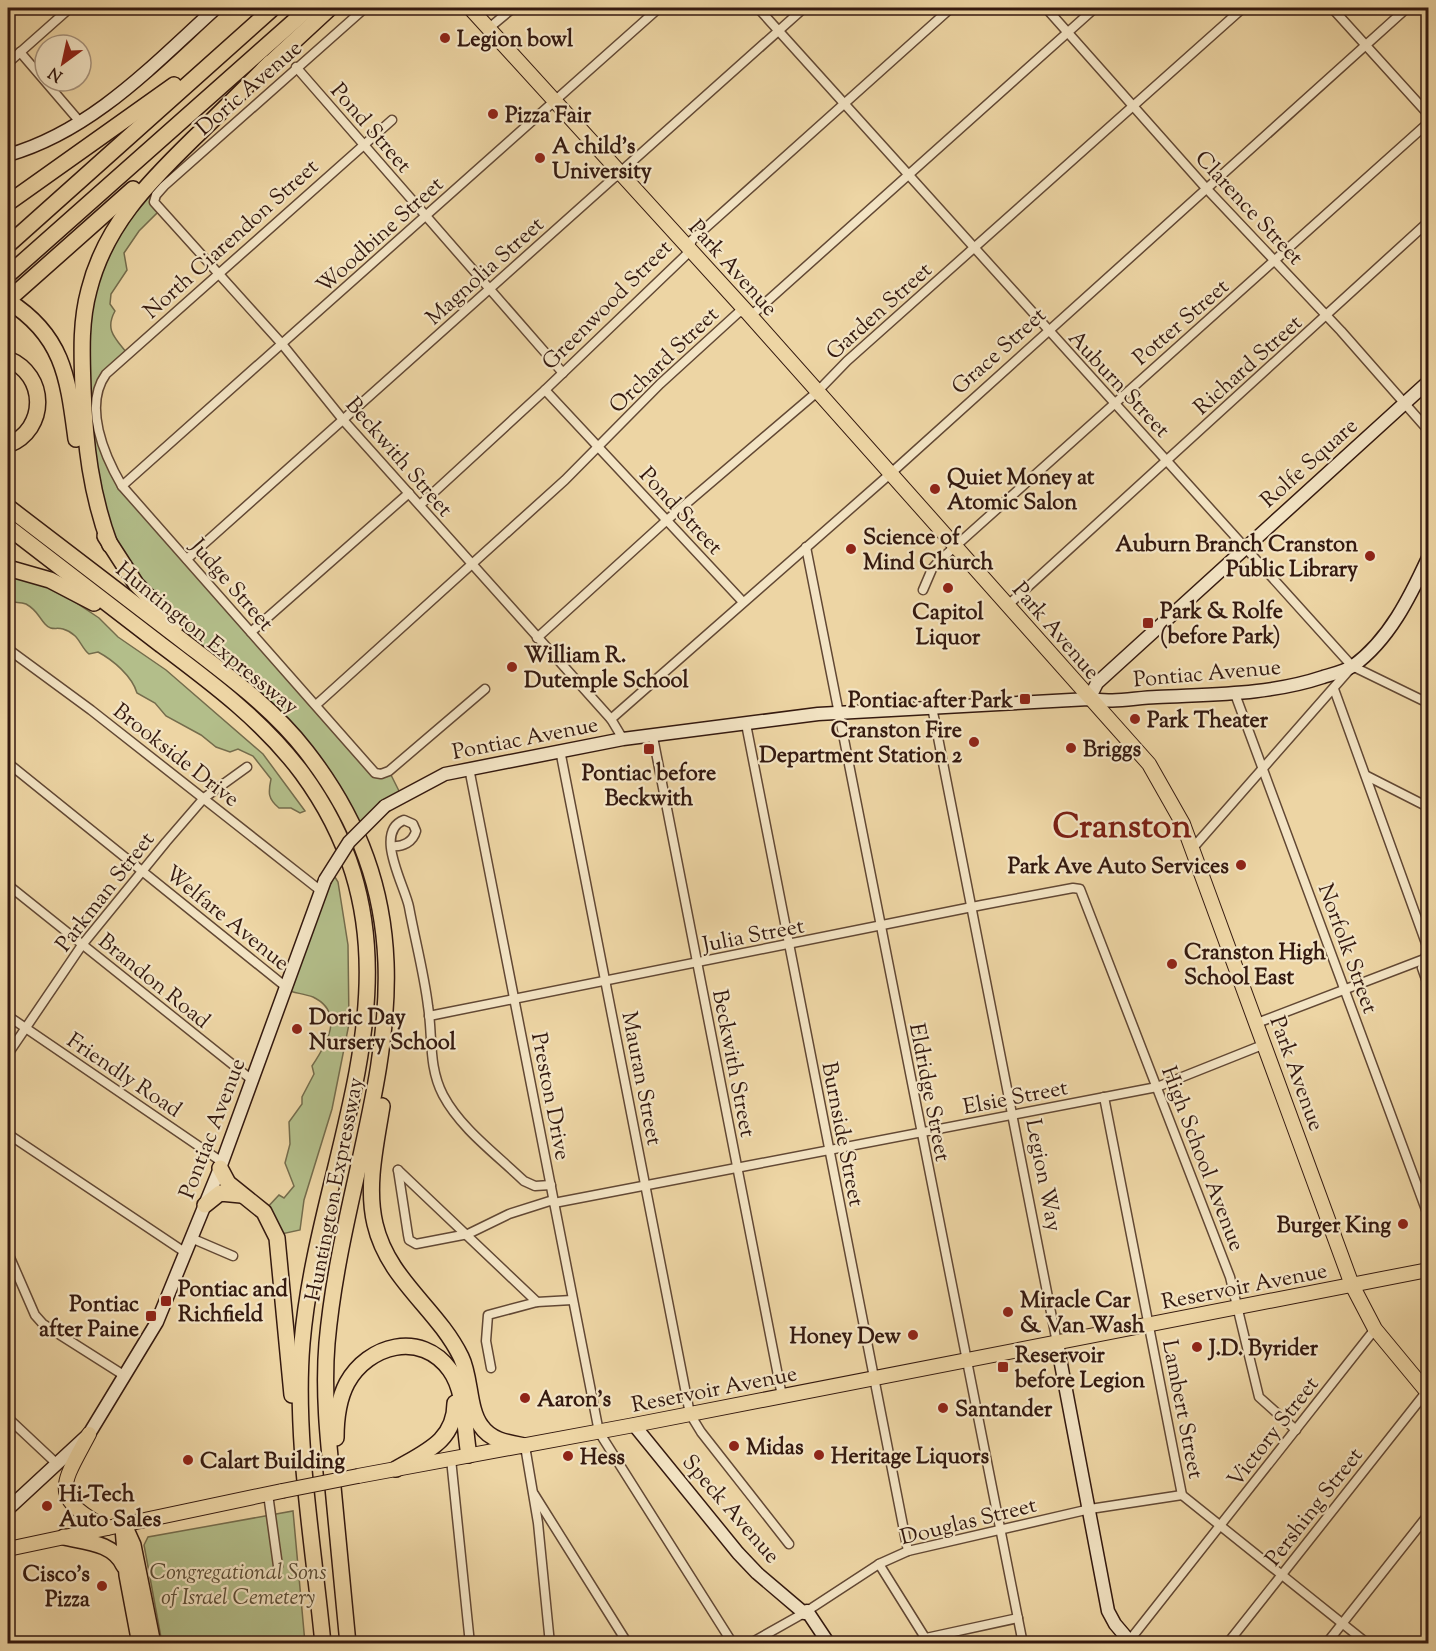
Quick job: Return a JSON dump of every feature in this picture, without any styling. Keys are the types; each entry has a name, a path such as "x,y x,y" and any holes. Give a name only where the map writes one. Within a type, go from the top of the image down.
{"highway":[{"path":"8,245 273,8"},
{"path":"8,275 309,8"},
{"path":"239,685 146,596 126,572 94,515 84,486 65,370 50,339 27,315 8,301 330,8"},
{"path":"8,203 220,55"},
{"path":"110,545 93,490 84,423 83,326 94,271 106,241 133,200 270,63"},
{"path":"8,198 34,183"},
{"path":"8,359 19,364 32,377 39,399 32,425 19,440 8,445"},
{"name":"Huntington Expressway","path":"8,507 269,710 296,738 324,776 347,816 366,859 379,903 386,949 387,996 380,1065 335,1286 328,1339 326,1408 348,1644"},
{"name":"Huntington Expressway","path":"8,527 191,667 251,716 283,749 311,786 345,855 365,929 368,990 364,1035 309,1292 303,1337 301,1400 305,1462 324,1644"},
{"path":"8,568 38,575 75,592 191,667"},
{"path":"387,996 388,1058 371,1192 374,1222 380,1242 395,1270 461,1356 470,1382 475,1413 477,1440 472,1455"},
{"path":"221,1165 228,1183 249,1198 268,1218 277,1238 294,1418 305,1462"},
{"path":"205,1204 215,1195 225,1192 249,1198"},
{"path":"336,1516 337,1417 343,1392 352,1375 376,1354 396,1346 419,1347 444,1364 457,1383 472,1455"},
{"path":"396,1468 438,1443 452,1425 454,1390 444,1364"},
{"path":"475,1413 480,1426 492,1436 525,1446"},
{"path":"124,1525 122,1542 140,1644"},
{"path":"124,1525 133,1545 153,1644"},
{"path":"64,1537 113,1551 122,1561 127,1575"},
{"path":"315,1555 316,1644"}],"main road":[{"path":"8,155 48,140 80,122 120,94 216,8"},
{"name":"Park Avenue","path":"470,8 747,312 816,393 1008,604 1089,699 1149,764 1162,783 1183,824 1352,1285 1375,1329 1428,1392"},
{"name":"Rolfe Square","path":"1089,699 1097,683 1428,382"},
{"name":"Pontiac Avenue","path":"8,1509 89,1434 157,1322 221,1165 323,886 349,842 385,806 427,782 469,768 623,739 838,713 1089,699 1112,702 1153,697 1235,694 1303,684 1352,666 1394,622 1423,583 1428,558"},
{"name":"Reservoir Avenue","path":"8,1549 396,1468 599,1432 1428,1269"},
{"name":"Legion Way","path":"1057,1342 1108,1611 1114,1624 1130,1642"},
{"name":"Speck Avenue","path":"634,1425 738,1553 757,1573 806,1612 829,1644"},
{"path":"89,1434 68,1476 66,1491 77,1511 107,1528"}],"street":[{"path":"8,63 70,8"},
{"name":"Doric Avenue","path":"156,195 365,8"},
{"path":"489,28 513,8"},
{"name":"Woodbine Street","path":"122,486 659,8"},
{"name":"Auburn Street","path":"758,8 1046,330 1168,460 1352,666 1428,703"},
{"name":"Magnolia Street","path":"187,559 804,8"},
{"name":"Greenwood Street","path":"420,505 545,390 686,255 692,240 951,8"},
{"name":"Clarence Street","path":"1046,8 1205,187 1326,316 1428,430"},
{"name":"Orchard Street","path":"316,705 472,565 599,446 660,384 739,312 754,313 1095,8"},
{"name":"Garden Street","path":"537,638 667,520 816,393 847,361 1243,8"},
{"path":"1332,8 1428,114"},
{"name":"Grace Street","path":"611,719 890,474 1046,330 1407,8"},
{"path":"20,52 80,122"},
{"name":"Pond Street","path":"296,68 563,373"},
{"name":"North Ciarendon Street","path":"96,387 106,374 217,273 392,120"},
{"name":"Potter Street","path":"923,590 932,569 1428,123"},
{"name":"Beckwith Street","path":"156,195 154,202 282,344 344,421 611,719 623,739"},
{"name":"Richard Street","path":"1008,604 1428,222"},
{"name":"Judge Street","path":"96,387 96,412 101,437 122,486 375,773 381,774 389,771 485,689"},
{"name":"Pond Street","path":"545,390 743,602"},
{"path":"251,632 409,493"},
{"name":"Eldridge Street","path":"806,547 920,1133 1023,1644"},
{"name":"Brookside Drive","path":"8,649 323,886"},
{"path":"1192,849 1265,769 1352,666"},
{"path":"1334,689 1428,949 1422,968 1428,985"},
{"name":"Norfolk Street","path":"1235,694 1265,769 1428,1215"},
{"name":"Legion Way","path":"932,707 1057,1342"},
{"name":"Burnside Street","path":"746,724 908,1551"},
{"name":"Beckwith Street","path":"653,737 782,1396"},
{"name":"Mauran Street","path":"560,750 690,1414"},
{"name":"Welfare Avenue","path":"8,763 286,987"},
{"name":"Parkman Street","path":"8,1054 82,945 142,871 204,798 247,766"},
{"name":"Preston Drive","path":"469,768 599,1432"},
{"path":"1367,776 1428,807"},
{"path":"392,846 393,866 408,900 429,1016 434,1072 443,1094 456,1115 524,1181 535,1186 551,1185"},
{"name":"Brandon Road","path":"8,885 252,1080"},
{"name":"Julia Street","path":"429,1016 1073,888 1083,891"},
{"name":"High School Avenue","path":"1083,891 1230,1276 1260,1397 1296,1430"},
{"path":"1257,1023 1427,958"},
{"name":"Friendly Road","path":"8,1016 221,1165"},
{"name":"Elsie Street","path":"468,1234 398,1170 409,1240 416,1244 468,1234 509,1214 554,1202 646,1187 1157,1087 1265,1044"},
{"name":"Lambert Street","path":"1104,1097 1182,1495 1368,1644"},
{"path":"8,1134 186,1253"},
{"path":"468,1234 537,1302"},
{"path":"191,1238 233,1256"},
{"path":"8,1253 35,1315 43,1324 125,1376"},
{"path":"491,1368 486,1341 486,1317 492,1312 537,1302 572,1300"},
{"name":"Victory Street","path":"1130,1642 1375,1329"},
{"name":"Pershing Street","path":"1227,1644 1428,1392"},
{"path":"690,1414 701,1432 789,1544"},
{"path":"8,1418 56,1463"},
{"path":"599,1432 733,1644"},
{"path":"525,1446 550,1644"},
{"path":"451,1459 470,1644"},
{"path":"532,1491 628,1644"},
{"path":"268,1494 278,1566"},
{"name":"Douglas Street","path":"749,1644 806,1612 879,1564 908,1551 1090,1509 1182,1495"},
{"path":"1326,1644 1428,1515"},
{"path":"879,1564 927,1641 1018,1618"},
{"path":"1425,1644 1428,1639"}],"green space":[{"path":"146,184 159,211 139,231 124,253 127,270 111,294 110,304 115,311 111,323 112,333 126,352 112,364 94,403 110,467 378,772 389,771 400,793 358,825 331,775 313,749 155,603 119,560 87,447 90,282"},
{"path":"8,572 57,590 99,618 118,637 166,670 263,754 305,811 300,813 291,808 279,808 275,805 270,795 271,779 253,756 238,749 230,752 216,747 201,735 166,716 155,703 137,693 126,675 110,659 98,652 89,654 69,631 49,627 30,606 8,600"},
{"path":"330,869 338,882 348,945 349,1024 332,1109 304,1200 300,1230 277,1235 265,1210 279,1195 284,1198 294,1186 285,1163 290,1144 289,1122 302,1104 302,1097 314,1074 312,1066 323,1049 331,1020 323,1004 313,997 286,990"},
{"name":"Congregational Sons of Israel Cemetery","path":"293,1511 305,1643 162,1643 144,1545 148,1537"}],"place":[{"name":"Legion bowl","path":"445,38"},
{"name":"Pizza Fair","path":"493,114"},
{"name":"A child's University","path":"540,158"},
{"name":"Quiet Money at Atomic Salon","path":"935,489"},
{"name":"Science of Mind Church","path":"851,549"},
{"name":"Auburn Branch Cranston Public Library","path":"1370,556"},
{"name":"Capitol Liquor","path":"948,588"},
{"name":"Park & Rolfe (before Park)","path":"1148,623"},
{"name":"William R. Dutemple School","path":"512,667"},
{"name":"Pontiac after Park","path":"1025,699"},
{"name":"Park Theater","path":"1135,719"},
{"name":"Cranston Fire Department Station 2","path":"974,742"},
{"name":"Briggs","path":"1071,748"},
{"name":"Pontiac before Beckwith","path":"649,749"},
{"name":"Park Ave Auto Services","path":"1241,865"},
{"name":"Cranston High School East","path":"1172,964"},
{"name":"Doric Day Nursery School","path":"297,1029"},
{"name":"Burger King","path":"1403,1224"},
{"name":"Pontiac and Richfield","path":"166,1301"},
{"name":"Miracle Car & Van Wash","path":"1008,1312"},
{"name":"Pontiac after Paine","path":"151,1316"},
{"name":"Honey Dew","path":"913,1335"},
{"name":"J.D. Byrider","path":"1197,1347"},
{"name":"Reservoir before Legion","path":"1003,1367"},
{"name":"Aaron's","path":"525,1398"},
{"name":"Santander","path":"943,1408"},
{"name":"Midas","path":"734,1446"},
{"name":"Heritage Liquors","path":"819,1455"},
{"name":"Hess","path":"568,1456"},
{"name":"Calart Building","path":"188,1460"},
{"name":"Hi-Tech Auto Sales","path":"47,1506"},
{"name":"Cisco's Pizza","path":"102,1586"}],"district":[{"name":"Cranston","path":"1122,825"}]}
